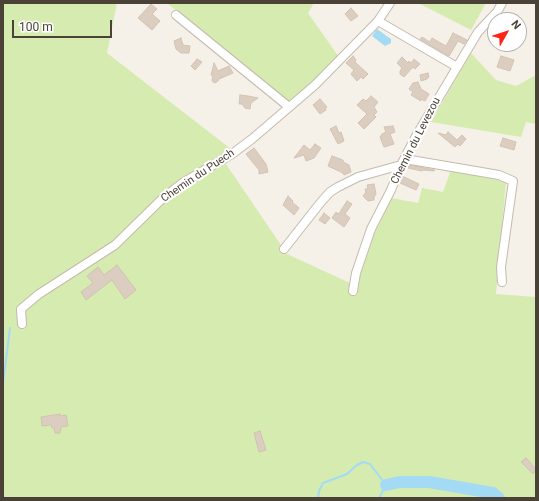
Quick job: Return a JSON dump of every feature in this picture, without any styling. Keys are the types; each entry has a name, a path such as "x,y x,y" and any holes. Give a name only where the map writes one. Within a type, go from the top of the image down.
{"street":[{"name":"Chemin du Puech","path":"22,324 21,309 39,294 115,245 163,198 184,182 232,154 316,85 378,22 390,3"},
{"name":"Chemin du Levezou","path":"353,291 356,273 370,229 391,190 423,122 478,32 497,12 502,3"},
{"path":"176,15 289,107"},
{"path":"378,22 456,67"},
{"path":"284,249 330,192 358,177 403,162 498,174 513,181 501,267 502,282"}],"green space":[{"path":"3,3 117,3 107,53 231,149 226,164 287,254 350,283 392,198 418,203 422,188 443,192 451,170 506,182 496,294 536,297 536,498 3,498"},
{"path":"167,3 314,3 308,13 339,57 291,103"},
{"path":"418,3 486,3 471,30"},
{"path":"471,53 496,80 516,86 536,75 536,124 526,122 521,137 431,122"}],"water":[{"path":"377,29 391,39 391,43 385,46 372,36"}],"building":[{"path":"151,4 157,9 152,14 160,21 152,30 138,18"},
{"path":"351,8 358,16 351,21 345,14"},
{"path":"453,33 467,40 464,44 458,41 449,56 420,39 422,37 430,42 432,38 446,46"},
{"path":"181,38 183,45 190,46 189,53 181,53 176,49 174,41"},
{"path":"353,56 356,60 355,62 368,74 363,79 361,77 357,81 351,74 354,70 346,63"},
{"path":"501,56 514,60 510,71 497,67"},
{"path":"402,57 408,63 409,61 411,63 414,59 420,64 415,69 413,67 404,77 400,74 402,68 397,63"},
{"path":"197,59 202,62 195,70 191,66"},
{"path":"214,63 218,71 229,66 233,73 219,79 215,83 213,82 213,76 211,75"},
{"path":"428,73 429,77 421,81 420,75"},
{"path":"418,82 421,89 429,94 425,101 421,99 421,101 411,95 413,92 409,89 413,83"},
{"path":"240,95 258,98 251,103 250,109 245,108 242,104 239,104"},
{"path":"371,96 378,102 374,107 377,112 374,115 376,117 364,129 358,123 367,114 357,105 363,99 366,101"},
{"path":"320,99 327,107 325,108 326,110 320,114 313,105"},
{"path":"336,126 339,133 341,132 344,141 338,144 330,129"},
{"path":"393,126 395,132 390,134 394,144 384,147 380,137 386,132 384,127"},
{"path":"448,132 457,140 462,135 466,139 460,146 458,144 455,147 438,133 446,135"},
{"path":"503,138 516,142 514,150 500,146"},
{"path":"315,144 321,148 314,158 306,161 304,155 294,158 304,145 310,150"},
{"path":"254,148 266,164 268,172 259,174 259,170 246,154"},
{"path":"332,156 343,160 343,162 349,165 351,172 344,175 343,173 328,166"},
{"path":"409,165 435,170 422,171 408,168"},
{"path":"402,176 419,184 416,190 400,183"},
{"path":"374,184 376,194 374,200 368,201 363,196 366,192 365,189 368,189 367,185"},
{"path":"288,196 299,208 294,215 283,205"},
{"path":"347,201 352,204 345,214 350,218 344,227 332,218 336,212 338,214 340,212"},
{"path":"324,213 330,218 325,224 319,220"},
{"path":"117,265 136,290 125,299 112,280 86,300 81,292 93,283 87,276 98,267 104,275"},
{"path":"60,414 60,416 66,415 68,426 61,427 60,433 55,433 54,428 52,428 51,425 42,426 41,417"},
{"path":"260,431 266,450 259,452 254,433"},
{"path":"526,458 536,469 533,474 521,462"}],"waterway":[{"path":"3,384 10,328"},
{"path":"318,498 319,491 323,483 347,474 363,462 370,464 386,485 379,498"},
{"path":"386,485 400,482 429,482 493,493 499,498"}]}
